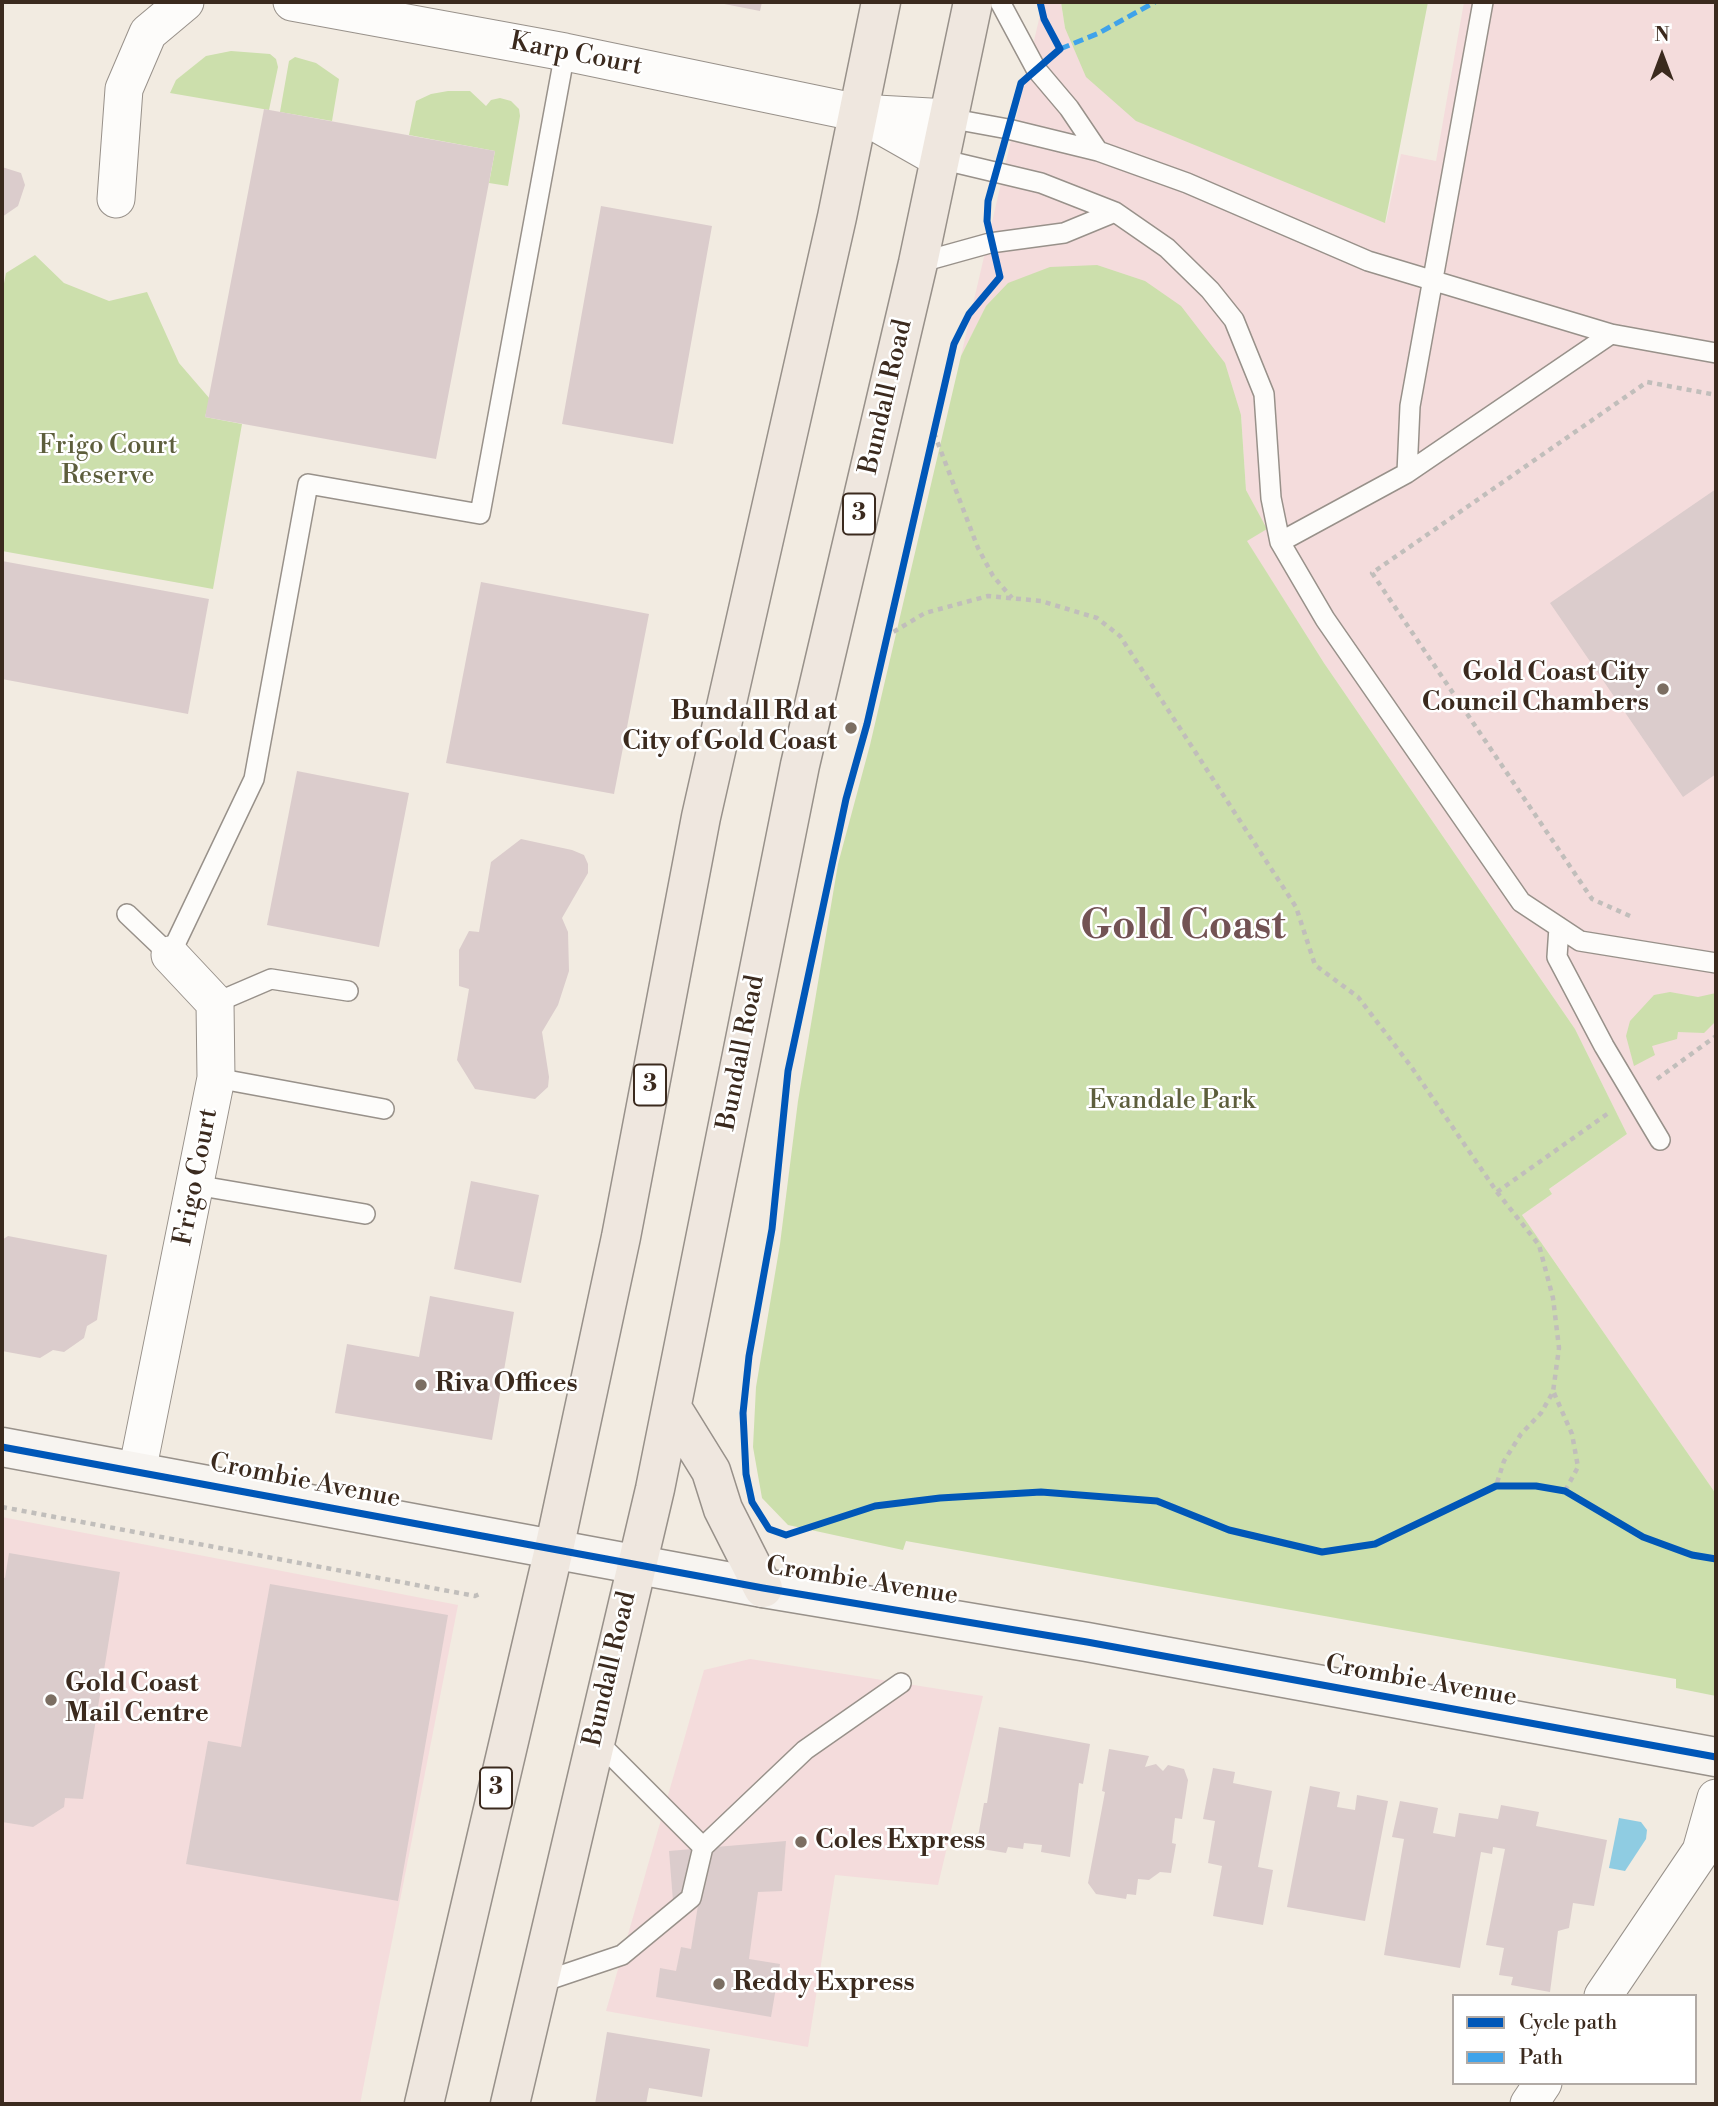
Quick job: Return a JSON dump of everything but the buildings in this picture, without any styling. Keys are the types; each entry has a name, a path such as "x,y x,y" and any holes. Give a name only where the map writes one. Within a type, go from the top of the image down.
{"main road":[{"name":"3","path":"424,2104 554,1549 621,1237 701,817 859,113 881,2"},
{"name":"Bundall Road","path":"510,2104 672,1408 800,765 918,263 973,2"},
{"path":"672,1408 711,1471 723,1509 763,1588"}],"street":[{"path":"116,199 124,89 148,33 185,2"},
{"name":"Karp Court","path":"292,2 565,52 859,113 948,118"},
{"name":"Karp Court","path":"859,113 940,159"},
{"path":"170,955 215,1003"},
{"name":"Frigo Court","path":"137,1472 216,1078 215,1003"},
{"name":"Crombie Avenue","path":"2,1447 763,1588 1087,1642 1716,1758"},
{"path":"1604,1994 1701,1851 1716,1798"},
{"path":"1529,2104 1542,2085"}],"lane":[{"path":"1000,2 1036,69 1069,108 1098,151"},
{"path":"1407,473 1410,406 1483,2"},
{"path":"127,914 170,955 254,779 308,484 480,514 565,52"},
{"path":"948,118 1008,129 1098,151 1187,183 1368,261 1611,334 1716,354"},
{"path":"940,159 1041,183 1115,212 1167,248 1210,290 1234,320 1264,394 1271,498 1280,542 1325,619 1521,902 1580,941 1716,963"},
{"path":"918,263 983,244 1028,235 1064,233 1115,212"},
{"path":"1280,542 1407,473 1611,334"},
{"path":"1559,927 1558,957 1604,1046 1660,1140"},
{"path":"215,1003 271,979 348,991"},
{"path":"216,1078 384,1109"},
{"path":"195,1185 365,1214"},
{"path":"539,1983 622,1955 691,1898 703,1847 805,1750 901,1683"},
{"path":"595,1739 703,1847"}],"path":[{"path":"1638,919 1592,899 1372,573 1647,382 1716,395"},
{"path":"930,447 937,421"},
{"path":"934,433 978,548 993,576 1012,598"},
{"path":"885,637 925,613 988,596 1041,601 1097,618 1121,636 1296,907 1315,965 1358,997 1410,1065 1497,1192 1539,1244 1553,1298 1559,1348 1553,1392 1542,1413 1521,1434 1504,1461 1496,1486"},
{"path":"883,649 888,623"},
{"path":"1653,1082 1716,1036"},
{"path":"1497,1192 1614,1109"},
{"path":"1553,1392 1572,1434 1578,1467 1565,1491"},
{"path":"2,1507 475,1596 482,1593"}],"shaded area":[{"path":"1043,2 1061,2 1065,28 1386,222 1401,154 1436,161 1464,2 1716,2 1716,1494 1522,1215 1552,1194 1549,1189 1627,1134 1575,1029 1324,663 1246,540 1266,529 1246,490 1241,415 986,307 961,356"},
{"path":"2,1517 458,1605 360,2104 2,2104"},
{"name":"Coles Express","path":"750,1659 983,1696 938,1885 835,1875 808,2047 606,2011 704,1670"}],"green space":[{"path":"1061,2 1428,2 1385,223 1136,121 1086,77 1065,28"},
{"path":"231,51 270,54 276,59 278,67 269,110 170,93 176,80 206,56"},
{"path":"295,57 316,63 339,79 332,121 280,112 289,61"},
{"path":"470,91 486,106 491,100 500,98 511,101 519,109 508,186 489,183 495,151 409,135 416,101 431,94"},
{"name":"Frigo Court Reserve","path":"35,255 64,283 109,301 147,292 179,363 210,399 205,417 242,424 213,589 2,551 2,294 6,273"},
{"name":"Evandale Park","path":"1097,265 1145,281 1181,306 1225,363 1241,415 1246,490 1267,529 1247,541 1324,663 1575,1029 1627,1134 1549,1189 1552,1194 1522,1215 1716,1494 1716,1696 1676,1688 1676,1679 906,1541 903,1550 788,1525 762,1498 753,1447 756,1387 780,1244 798,1101 838,864 870,745 961,356 986,306 1008,283 1050,267"},
{"path":"1670,992 1698,997 1716,993 1716,1021 1704,1033 1678,1032 1677,1039 1652,1046 1655,1055 1634,1066 1626,1036 1630,1021 1654,995"}],"water":[{"path":"1619,1818 1641,1822 1647,1830 1646,1839 1625,1871 1609,1868"}],"marked path":[{"path":"1060,49 1099,33 1155,2"}],"cycle path":[{"path":"1040,2 1044,19 1060,49 1021,83 988,201 987,221 1000,277 969,314 954,344 867,724 846,799 788,1071 772,1229 749,1356 743,1413 746,1474 752,1502 769,1529 786,1535 875,1506 940,1498 1041,1492 1157,1501 1229,1530 1322,1552 1375,1544 1496,1486 1536,1486 1565,1491 1643,1537 1692,1555 1716,1559"},
{"path":"2,1447 763,1588 1087,1642 1716,1757"}],"place":[{"name":"Gold Coast City Council Chambers","path":"1663,689"},
{"name":"Bundall Rd at City of Gold Coast","path":"851,728"},
{"name":"Riva Offices","path":"421,1385"},
{"name":"Gold Coast Mail Centre","path":"51,1700"},
{"name":"Coles Express","path":"801,1842"},
{"name":"Reddy Express","path":"719,1984"}],"district":[{"name":"Gold Coast","path":"1183,928"}]}
